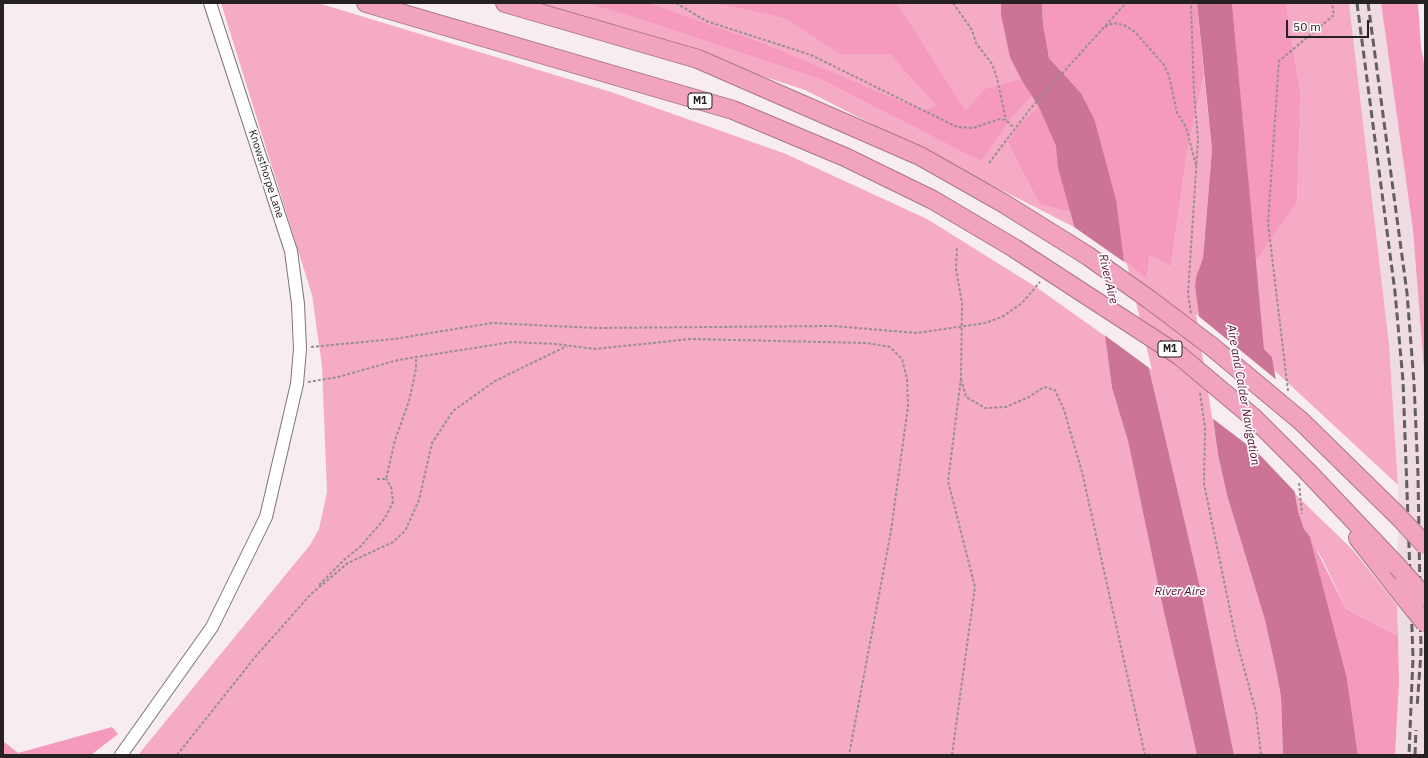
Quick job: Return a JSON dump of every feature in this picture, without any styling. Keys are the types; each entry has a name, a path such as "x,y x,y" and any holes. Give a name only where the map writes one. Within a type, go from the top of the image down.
{"highway":[{"name":"M1","path":"366,3 733,110 845,156 933,200 1014,248 1180,356 1255,419 1303,477 1329,494 1398,566 1425,597"},
{"name":"M1","path":"505,3 698,59 920,156 1003,204 1088,256 1211,346 1301,421 1398,516 1425,545"},
{"path":"1329,494 1367,551 1425,623"}],"street":[{"name":"Knowsthorpe Lane","path":"121,755 212,627 266,517 297,384 300,348 298,304 291,251 210,3"}],"path":[{"path":"676,3 706,20 811,55 957,127 973,128 1000,119 1006,120"},
{"path":"953,3 972,30 976,43 992,64 997,78 1006,120 1014,128"},
{"path":"989,163 1014,128 1030,109 1126,3"},
{"path":"1289,396 1268,223 1279,61 1334,15 1332,3"},
{"path":"1104,28 1113,23 1124,25 1135,32 1164,65 1169,76 1177,113 1186,126 1196,167"},
{"path":"952,755 975,587 948,481 961,378 960,325 962,303 956,269 957,247"},
{"path":"300,348 394,339 492,323 596,328 833,326 917,333 960,325 985,323 1002,317 1022,303 1040,282"},
{"path":"297,384 338,377 416,356 512,342 568,345 595,349 691,339 866,343 890,347 902,359 907,379 908,406 891,531 849,755"},
{"path":"311,594 348,563 393,542 405,531 419,500 432,443 453,411 495,380 568,345"},
{"path":"177,755 256,656 311,594 344,559 360,547 385,518 393,502 391,487 386,479 395,440 409,401 416,369 416,356"},
{"path":"961,378 966,397 985,408 1006,407 1029,397 1044,387 1055,390 1064,410 1082,472 1145,755"},
{"path":"1302,514 1303,477"},
{"path":"377,479 386,479"}],"shaded area":[{"path":"221,3 318,3 611,92 786,154 927,219 1036,287 1105,336 1112,388 1128,441 1163,608 1197,755 138,755 310,545 319,529 327,492 322,366 312,295"},
{"path":"539,3 1023,3 1076,228 805,90"},
{"path":"587,3 646,3 653,5 762,43 924,111 936,105 890,54 840,54 785,18 717,3 897,3 965,111 985,89 1021,79 1032,95 1011,118 981,161 821,79 653,23"},
{"path":"1042,3 1197,3 1204,75 1187,154 1171,267 1150,255 1147,278 1124,261 1094,118 1081,93 1049,58 1043,23"},
{"path":"1232,3 1286,3 1301,96 1297,202 1255,262"},
{"path":"1286,3 1349,3 1389,344 1398,485 1274,370 1272,357 1264,349 1255,262 1297,201 1301,96"},
{"path":"1349,3 1381,3 1413,230 1425,382 1425,755 1395,755 1399,683 1397,605 1398,485 1389,344"},
{"path":"1381,3 1418,3 1421,47 1425,69 1425,382 1413,230"},
{"path":"1204,75 1212,150 1203,258 1196,277 1195,287 1218,456 1227,495 1265,620 1277,675 1281,697 1283,755 1234,755 1200,587 1124,261 1147,277 1150,255 1171,267 1187,154"},
{"path":"1039,107 1056,146 1058,168 1072,212 1040,204 1008,142 1021,123"},
{"path":"1295,494 1353,550 1397,605 1398,636 1346,609 1323,560 1304,529 1298,511"},
{"path":"1310,537 1346,609 1398,636 1399,683 1395,755 1358,755 1347,678"},
{"path":"112,727 118,734 91,755 3,755 3,741 18,753"}],"water":[{"name":"River Aire","path":"1001,3 1042,3 1043,23 1049,58 1081,93 1094,118 1116,200 1124,261 1200,587 1234,755 1197,755 1163,608 1128,441 1112,388 1105,336 1058,168 1056,146 1039,107 1021,79 1010,57 1001,15"},
{"name":"Aire and Calder Navigation","path":"1197,3 1232,3 1264,349 1272,357 1298,511 1304,529 1310,537 1347,678 1358,755 1283,755 1281,697 1277,675 1265,620 1227,495 1218,455 1195,287 1196,277 1203,258 1212,150"}],"pier":[{"path":"1074,227 1127,264 1152,370 1103,334"},
{"path":"1196,314 1278,381 1297,494 1258,453 1212,418"}],"railway":[{"path":"1357,3 1395,292 1403,381 1413,657 1409,755"},
{"path":"1368,3 1407,293 1414,383 1418,475 1421,652 1417,708"},
{"path":"1415,755 1416,730"}]}
